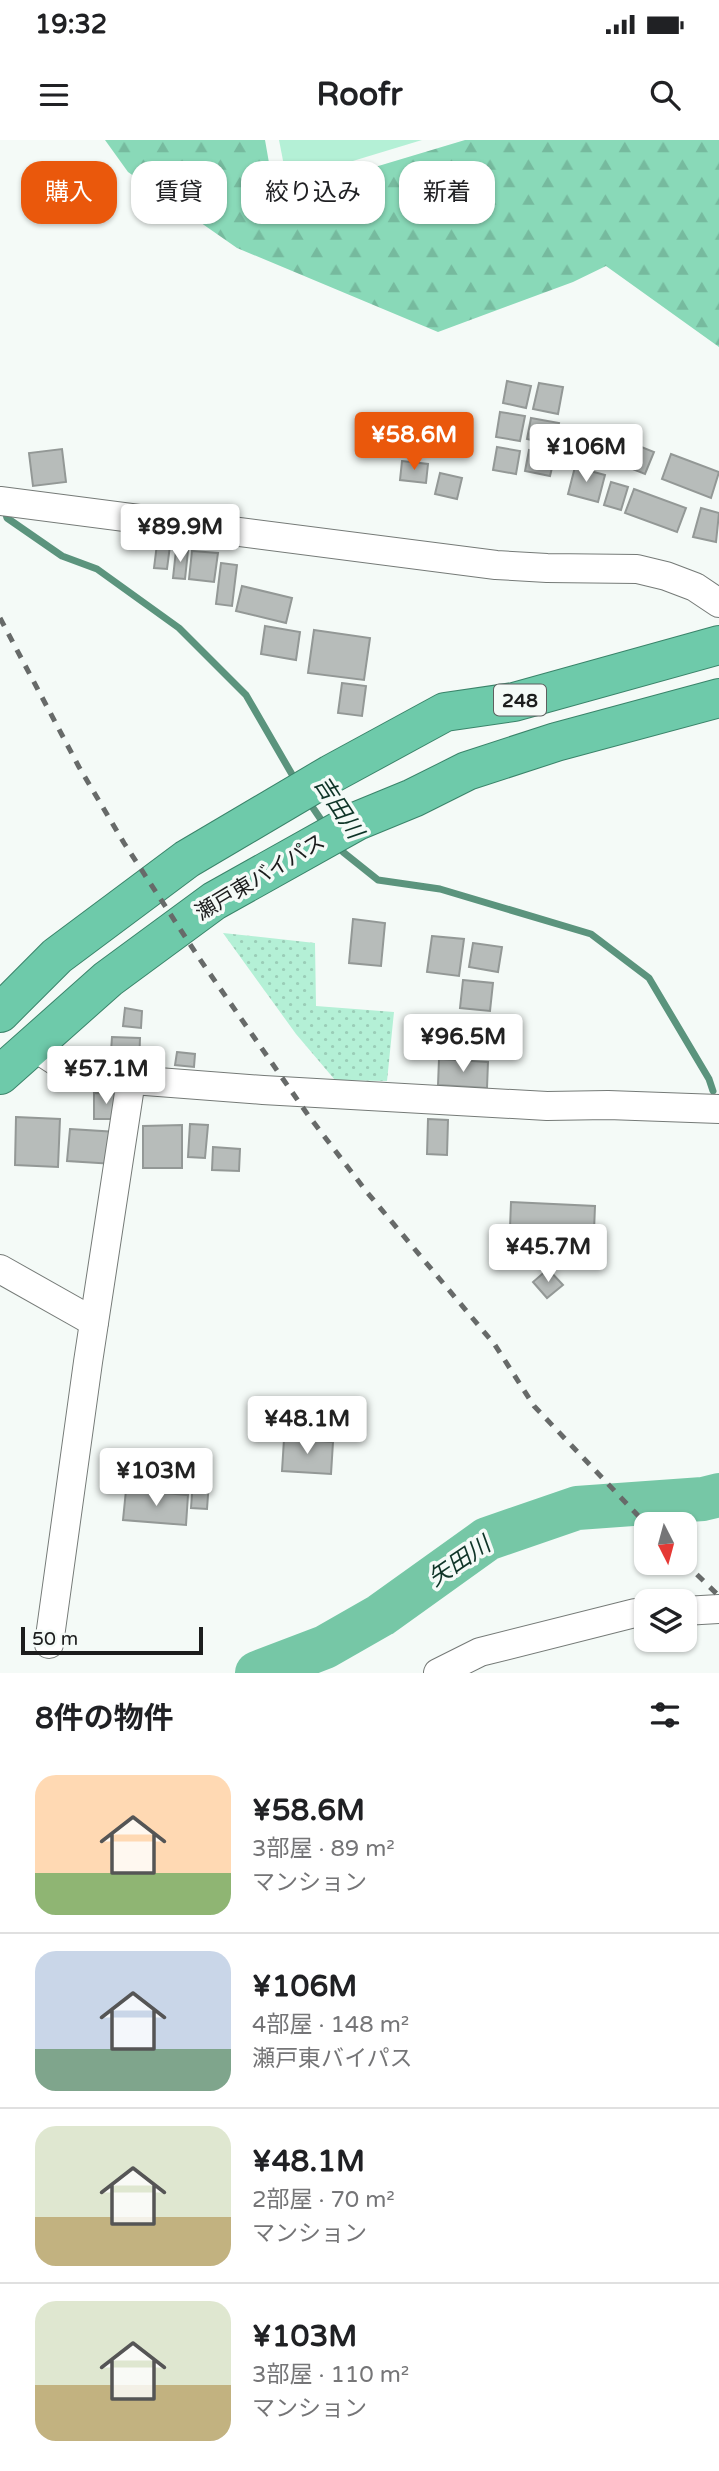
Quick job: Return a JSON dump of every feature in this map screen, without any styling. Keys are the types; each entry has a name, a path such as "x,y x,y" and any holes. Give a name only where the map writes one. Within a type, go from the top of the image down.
{"highway":[{"name":"248","path":"0,1013 57,956 187,859 331,774 445,712 514,702 719,645"},
{"name":"瀬戸東バイパス","path":"0,1075 108,979 214,901 357,821 414,798 467,771 556,742 719,698"}],"street":[{"path":"0,501 496,565 637,569 695,587 719,603"},
{"path":"36,1042 45,1054 65,1067 93,1077 547,1105 719,1109"},
{"path":"49,1644 131,1080"},
{"path":"0,1269 94,1321"},
{"path":"697,1610 718,1609"},
{"path":"438,1673 480,1652 634,1613"}],"green space":[{"path":"105,140 265,140 269,161 241,161 241,224 385,224 385,164 465,140 719,140 719,347 606,266 573,282 438,332 237,248 203,224 227,224 227,161 131,161 131,174"},
{"path":"279,140 422,140 353,161 283,161"},
{"path":"223,933 315,943 316,1006 394,1012 387,1081 335,1080 296,1034"}],"building":[{"path":"507,381 531,386 526,408 503,403"},
{"path":"539,383 563,387 558,414 533,409"},
{"path":"500,412 525,416 520,441 496,437"},
{"path":"531,418 559,423 554,445 527,439"},
{"path":"449,423 471,426 467,456 446,454"},
{"path":"604,432 654,452 645,474 595,454"},
{"path":"362,439 384,441 382,455 361,452"},
{"path":"497,447 520,451 516,474 493,470"},
{"path":"62,449 66,482 33,486 29,453"},
{"path":"529,450 555,455 550,476 525,471"},
{"path":"671,454 719,472 711,498 662,479"},
{"path":"402,461 428,464 426,483 400,480"},
{"path":"575,467 605,475 598,502 568,494"},
{"path":"440,473 462,478 457,499 435,494"},
{"path":"611,482 628,487 621,510 604,505"},
{"path":"634,489 686,508 677,532 625,513"},
{"path":"701,508 719,513 716,542 693,537"},
{"path":"158,536 171,538 167,569 154,568"},
{"path":"176,550 188,551 185,579 173,578"},
{"path":"192,551 218,553 214,582 189,579"},
{"path":"221,563 237,565 232,606 216,604"},
{"path":"242,586 292,598 286,623 236,611"},
{"path":"265,626 300,632 296,660 261,654"},
{"path":"314,630 370,638 364,680 308,673"},
{"path":"342,683 366,686 362,716 338,713"},
{"path":"353,919 385,923 381,966 349,963"},
{"path":"432,936 464,939 459,976 427,972"},
{"path":"473,943 502,947 498,972 469,967"},
{"path":"463,980 493,983 490,1011 460,1008"},
{"path":"125,1008 142,1011 141,1028 123,1026"},
{"path":"433,1024 477,1028 475,1051 431,1046"},
{"path":"112,1037 140,1038 139,1068 110,1066"},
{"path":"177,1052 195,1054 194,1067 175,1065"},
{"path":"439,1059 488,1062 487,1088 438,1085"},
{"path":"94,1093 119,1094 118,1119 94,1119"},
{"path":"16,1117 60,1119 58,1167 15,1165"},
{"path":"428,1119 448,1120 447,1155 427,1154"},
{"path":"190,1124 208,1125 205,1158 188,1157"},
{"path":"182,1125 182,1168 143,1168 143,1126"},
{"path":"70,1129 117,1132 114,1164 67,1161"},
{"path":"213,1147 240,1149 239,1171 212,1170"},
{"path":"511,1202 595,1206 594,1231 510,1228"},
{"path":"520,1235 586,1240 584,1264 518,1258"},
{"path":"548,1269 563,1285 547,1298 533,1282"},
{"path":"284,1439 333,1442 331,1474 282,1471"},
{"path":"194,1466 210,1467 207,1509 191,1508"},
{"path":"126,1490 188,1495 186,1525 123,1520"}],"waterway":[{"name":"吉田川","path":"4,508 7,518 62,556 97,569 179,628 246,695 297,783"},
{"name":"吉田川","path":"309,802 326,827"},
{"name":"吉田川","path":"338,845 378,880 440,889 591,934 649,978 709,1079 713,1091"},
{"name":"矢田川","path":"257,1673 325,1647 381,1615 487,1539 577,1508 703,1499 719,1495"}],"railway":[{"path":"0,618 79,767 124,843 199,958 308,1115 366,1191 495,1345 534,1406 635,1512"},
{"path":"697,1575 719,1596"}]}
